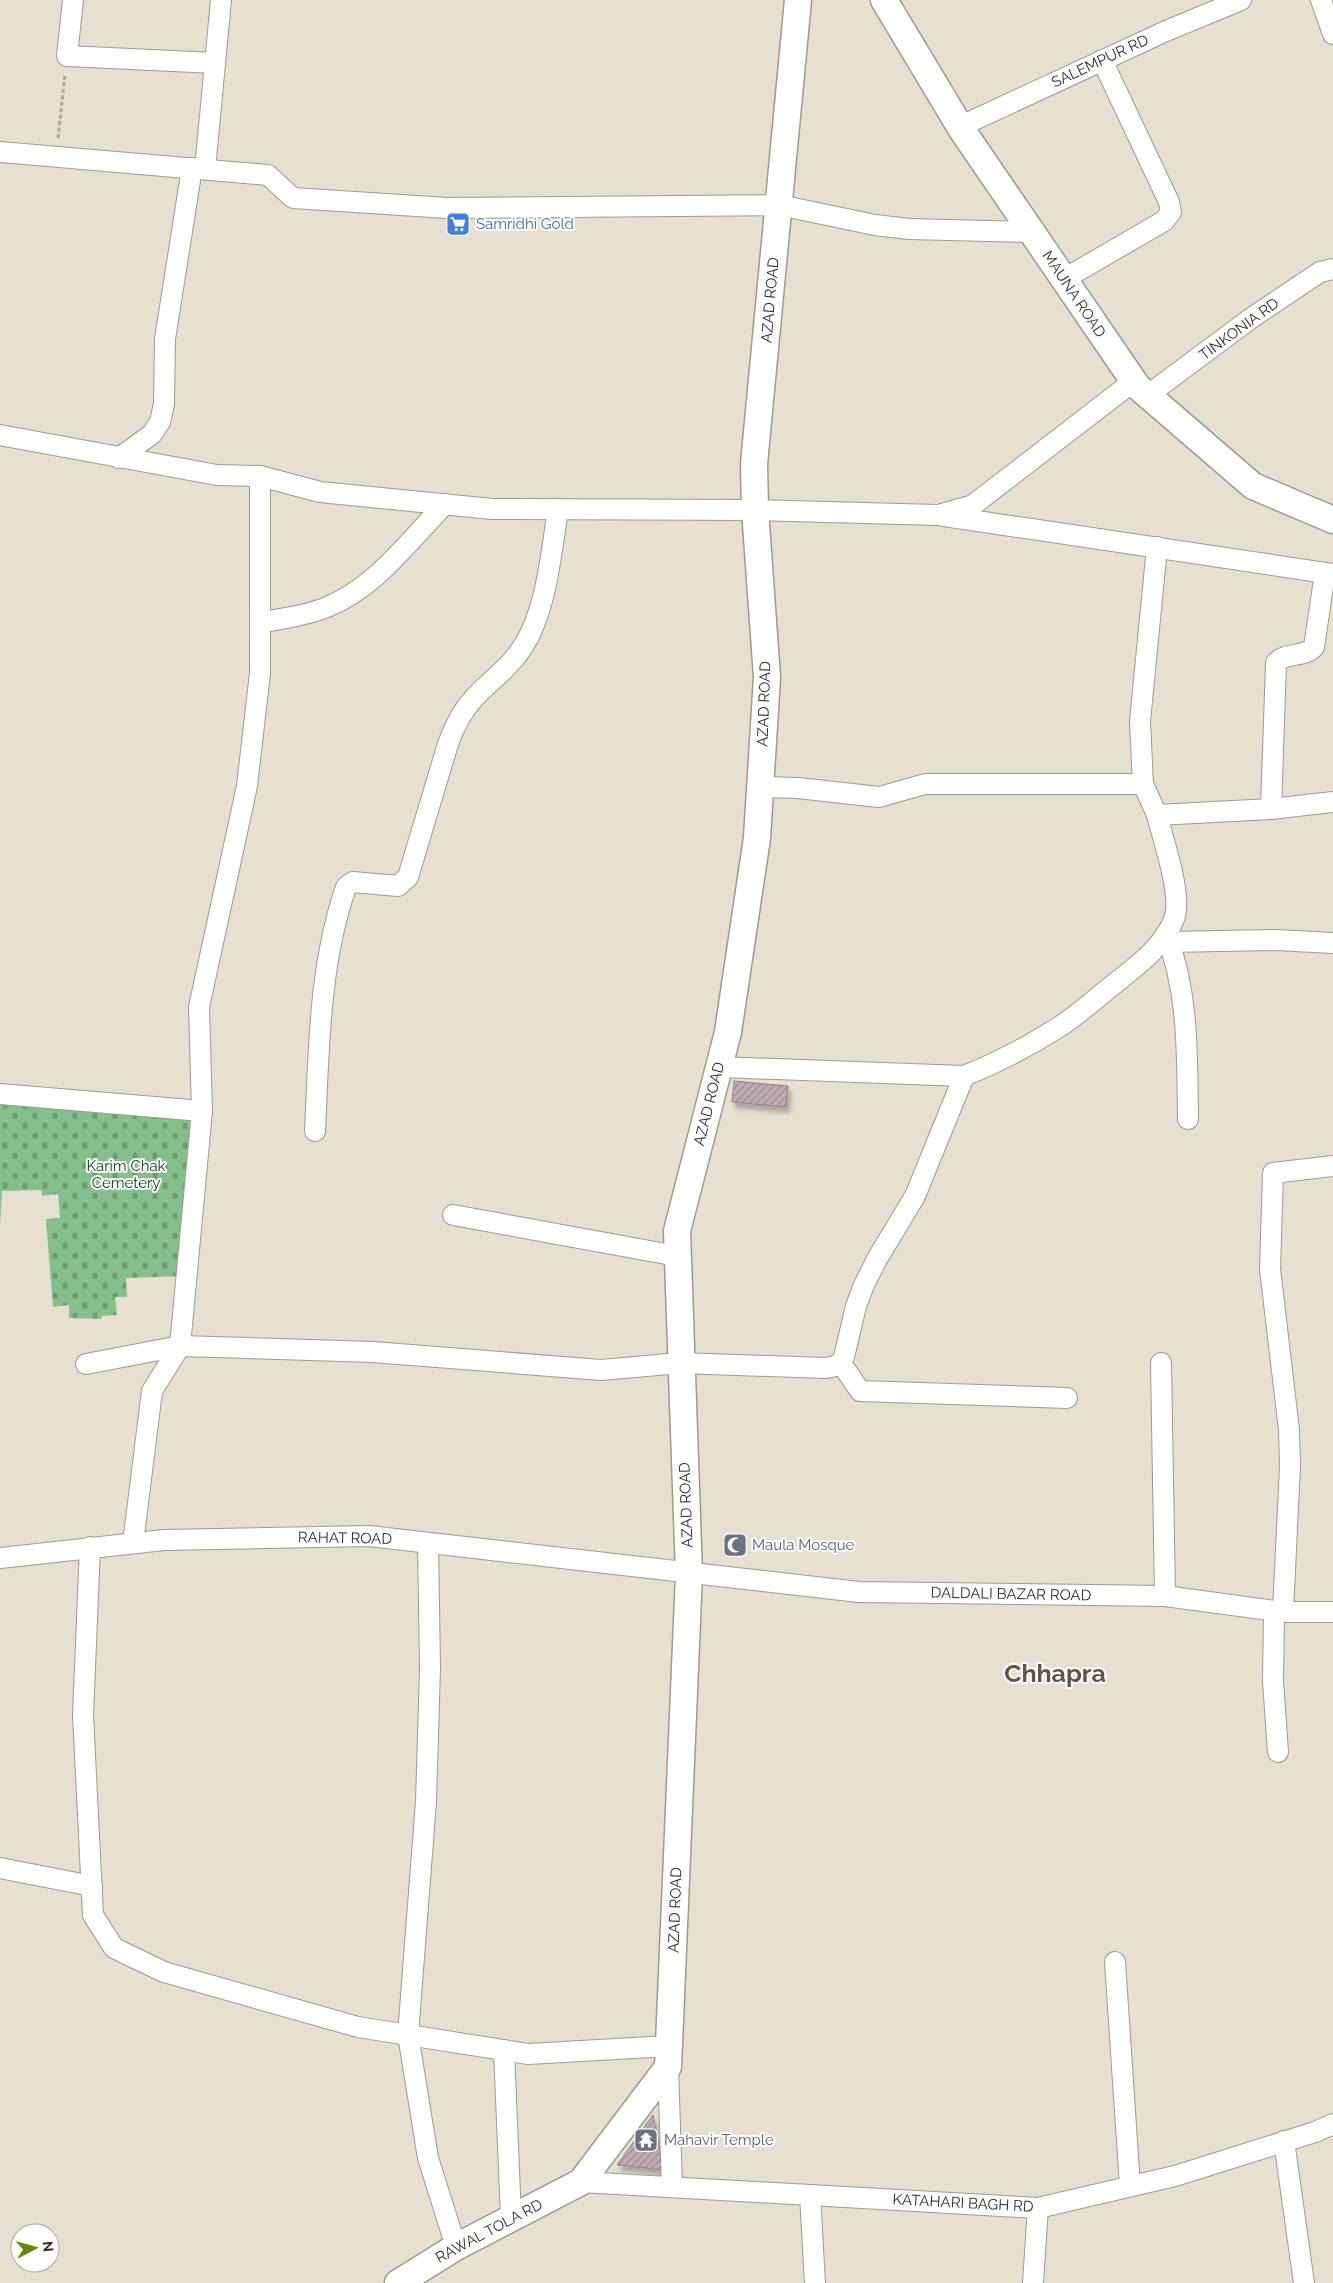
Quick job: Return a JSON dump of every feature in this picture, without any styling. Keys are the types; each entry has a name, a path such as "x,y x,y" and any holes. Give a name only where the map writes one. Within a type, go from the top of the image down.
{"street":[{"path":"72,0 67,56 215,63"},
{"path":"119,458 152,434 160,422 164,404 165,338 198,169 215,63 221,0"},
{"name":"AZAD ROAD","path":"668,2056 689,1574 680,1363 677,1231 728,1032 757,838 767,677 755,510 754,464 798,0"},
{"name":"MAUNA ROAD","path":"884,0 959,126 1141,388 1253,486 1333,520"},
{"name":"SALEMPUR RD","path":"959,126 1166,31 1241,0"},
{"path":"1321,0 1333,34"},
{"path":"1064,279 1164,221 1171,212 1169,202 1102,60"},
{"path":"0,152 268,175 293,198 447,208 779,205 909,229 1031,232"},
{"name":"TINKONIA RD","path":"938,515 973,505 1141,388 1320,272 1333,269"},
{"path":"0,436 217,475 260,476 320,492 492,509 755,510 938,515 1329,574 1314,647 1308,652 1282,658 1276,663 1271,809"},
{"path":"133,1543 152,1391 180,1346 202,1111 199,1007 246,786 260,673 260,476"},
{"path":"260,623 326,608 350,596 373,578 445,504"},
{"path":"315,1131 319,1042 324,989 330,951 346,887 353,882 398,886 408,877 455,725 474,698 517,655 526,642 547,583 558,510"},
{"path":"719,1067 964,1076 996,1063 1060,1026 1130,972 1167,938 1175,918 1176,902 1173,881 1157,815 1143,784 1140,721 1157,547"},
{"path":"760,788 798,788 879,797 925,784 1143,784"},
{"path":"1157,815 1271,809 1333,802"},
{"path":"1167,938 1333,943"},
{"path":"1167,938 1179,973 1183,998 1188,1119"},
{"path":"964,1076 915,1196 877,1259 864,1285 841,1363 860,1392 1066,1398"},
{"path":"0,1094 202,1111"},
{"path":"1278,1752 1273,1681 1290,1497 1290,1466 1288,1430 1270,1269 1273,1173 1333,1166"},
{"path":"453,1215 677,1256"},
{"path":"86,1364 180,1346 373,1352 601,1370 680,1363 825,1368 841,1363"},
{"path":"1161,1362 1166,1596"},
{"name":"RAHAT ROAD","path":"0,1558 164,1540 368,1536 689,1574"},
{"path":"428,1543 430,1668 426,1802 408,2035 428,2158 456,2246"},
{"path":"90,1547 83,1715 93,1915 114,1948 156,1968 358,2027 528,2054 668,2056"},
{"name":"DALDALI BAZAR ROAD","path":"689,1574 859,1592 1166,1596 1278,1612 1333,1612"},
{"path":"0,1868 92,1886"},
{"path":"1115,1962 1130,2186"},
{"path":"504,2050 511,2218"},
{"path":"582,2182 668,2056"},
{"path":"668,2056 672,2187"},
{"name":"KATAHARI BAGH RD","path":"582,2182 1038,2208 1175,2176 1333,2124"},
{"path":"1284,2141 1304,2283"},
{"name":"RAWAL TOLA RD","path":"398,2283 456,2246 582,2182"},
{"path":"810,2195 815,2283"},
{"path":"1033,2283 1038,2208"}],"path":[{"path":"56,157 67,56"}],"green space":[{"name":"Karim Chak Cemetery","path":"0,1094 202,1111 187,1276 126,1278 127,1297 115,1297 117,1315 102,1316 101,1319 69,1318 69,1305 53,1307 46,1219 60,1218 58,1194 42,1196 41,1190 2,1191 0,1226"}],"building":[{"path":"734,1081 788,1086 786,1107 732,1102"},
{"name":"Mahavir Temple","path":"653,2115 664,2170 617,2165"}],"place":[{"name":"Samridhi Gold","path":"458,224"},
{"name":"Maula Mosque","path":"735,1545"},
{"name":"Mahavir Temple","path":"646,2140"}],"district":[{"name":"Chhapra","path":"1055,1673"}]}
